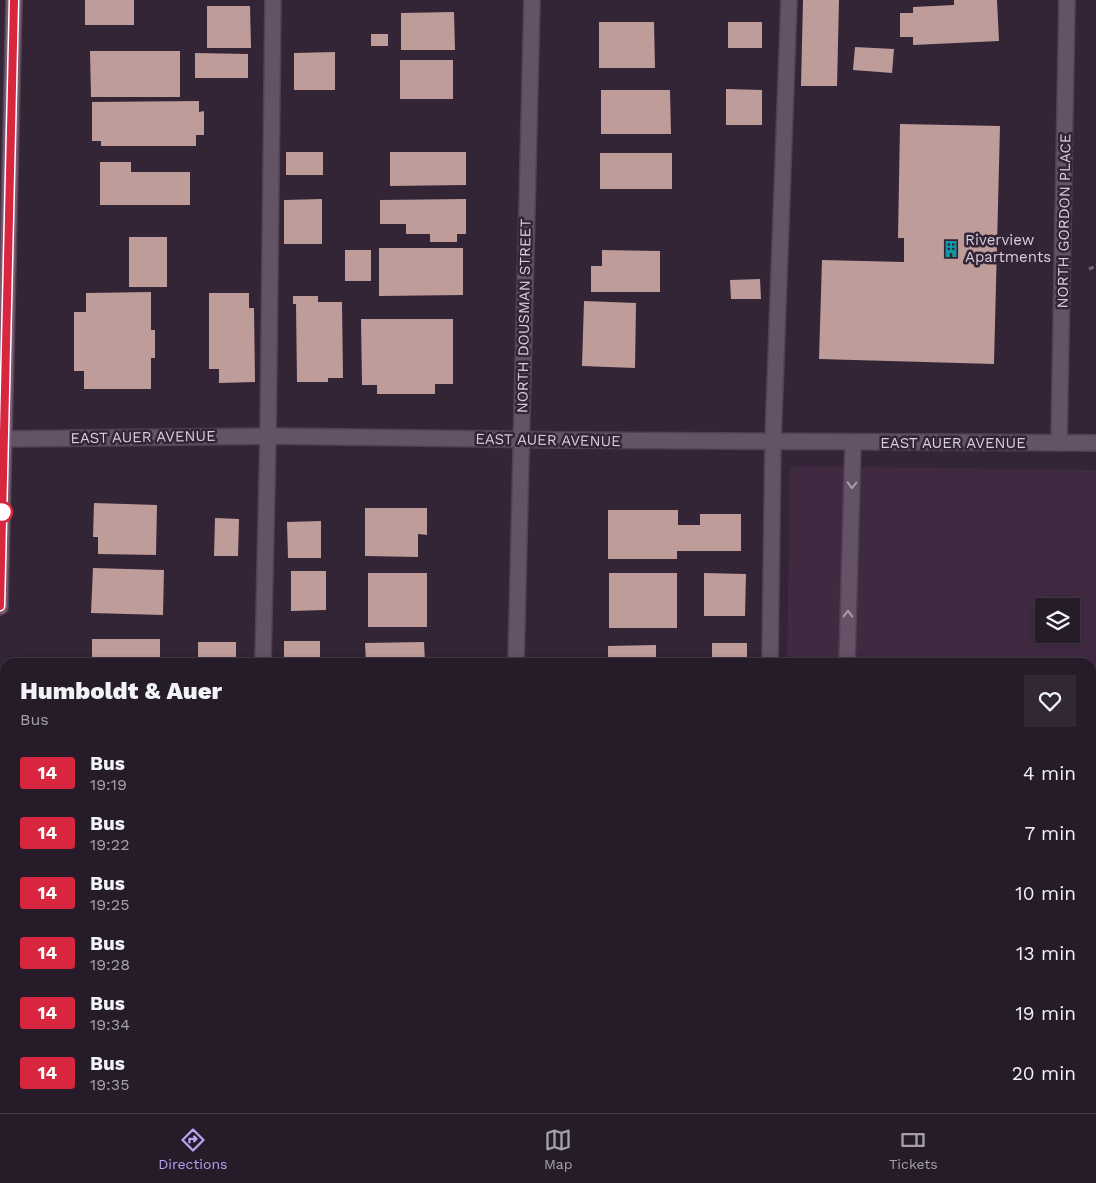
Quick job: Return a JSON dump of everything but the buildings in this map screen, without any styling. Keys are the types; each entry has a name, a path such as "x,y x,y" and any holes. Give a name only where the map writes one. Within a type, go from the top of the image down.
{"main road":[{"path":"0,607 2,438 14,0"}],"street":[{"path":"263,658 268,436 273,0"},
{"name":"NORTH DOUSMAN STREET","path":"516,658 532,0"},
{"path":"770,658 773,441 789,0"},
{"name":"NORTH GORDON PLACE","path":"1059,443 1067,0"},
{"name":"EAST AUER AVENUE","path":"2,438 268,436 853,443 1096,443"},
{"path":"847,658 853,443"}],"shaded area":[{"path":"790,466 1096,470 1096,658 787,658"}],"bus line":[{"name":"14","path":"0,606 14,0"}],"place":[{"name":"Riverview Apartments","path":"951,249"}]}
